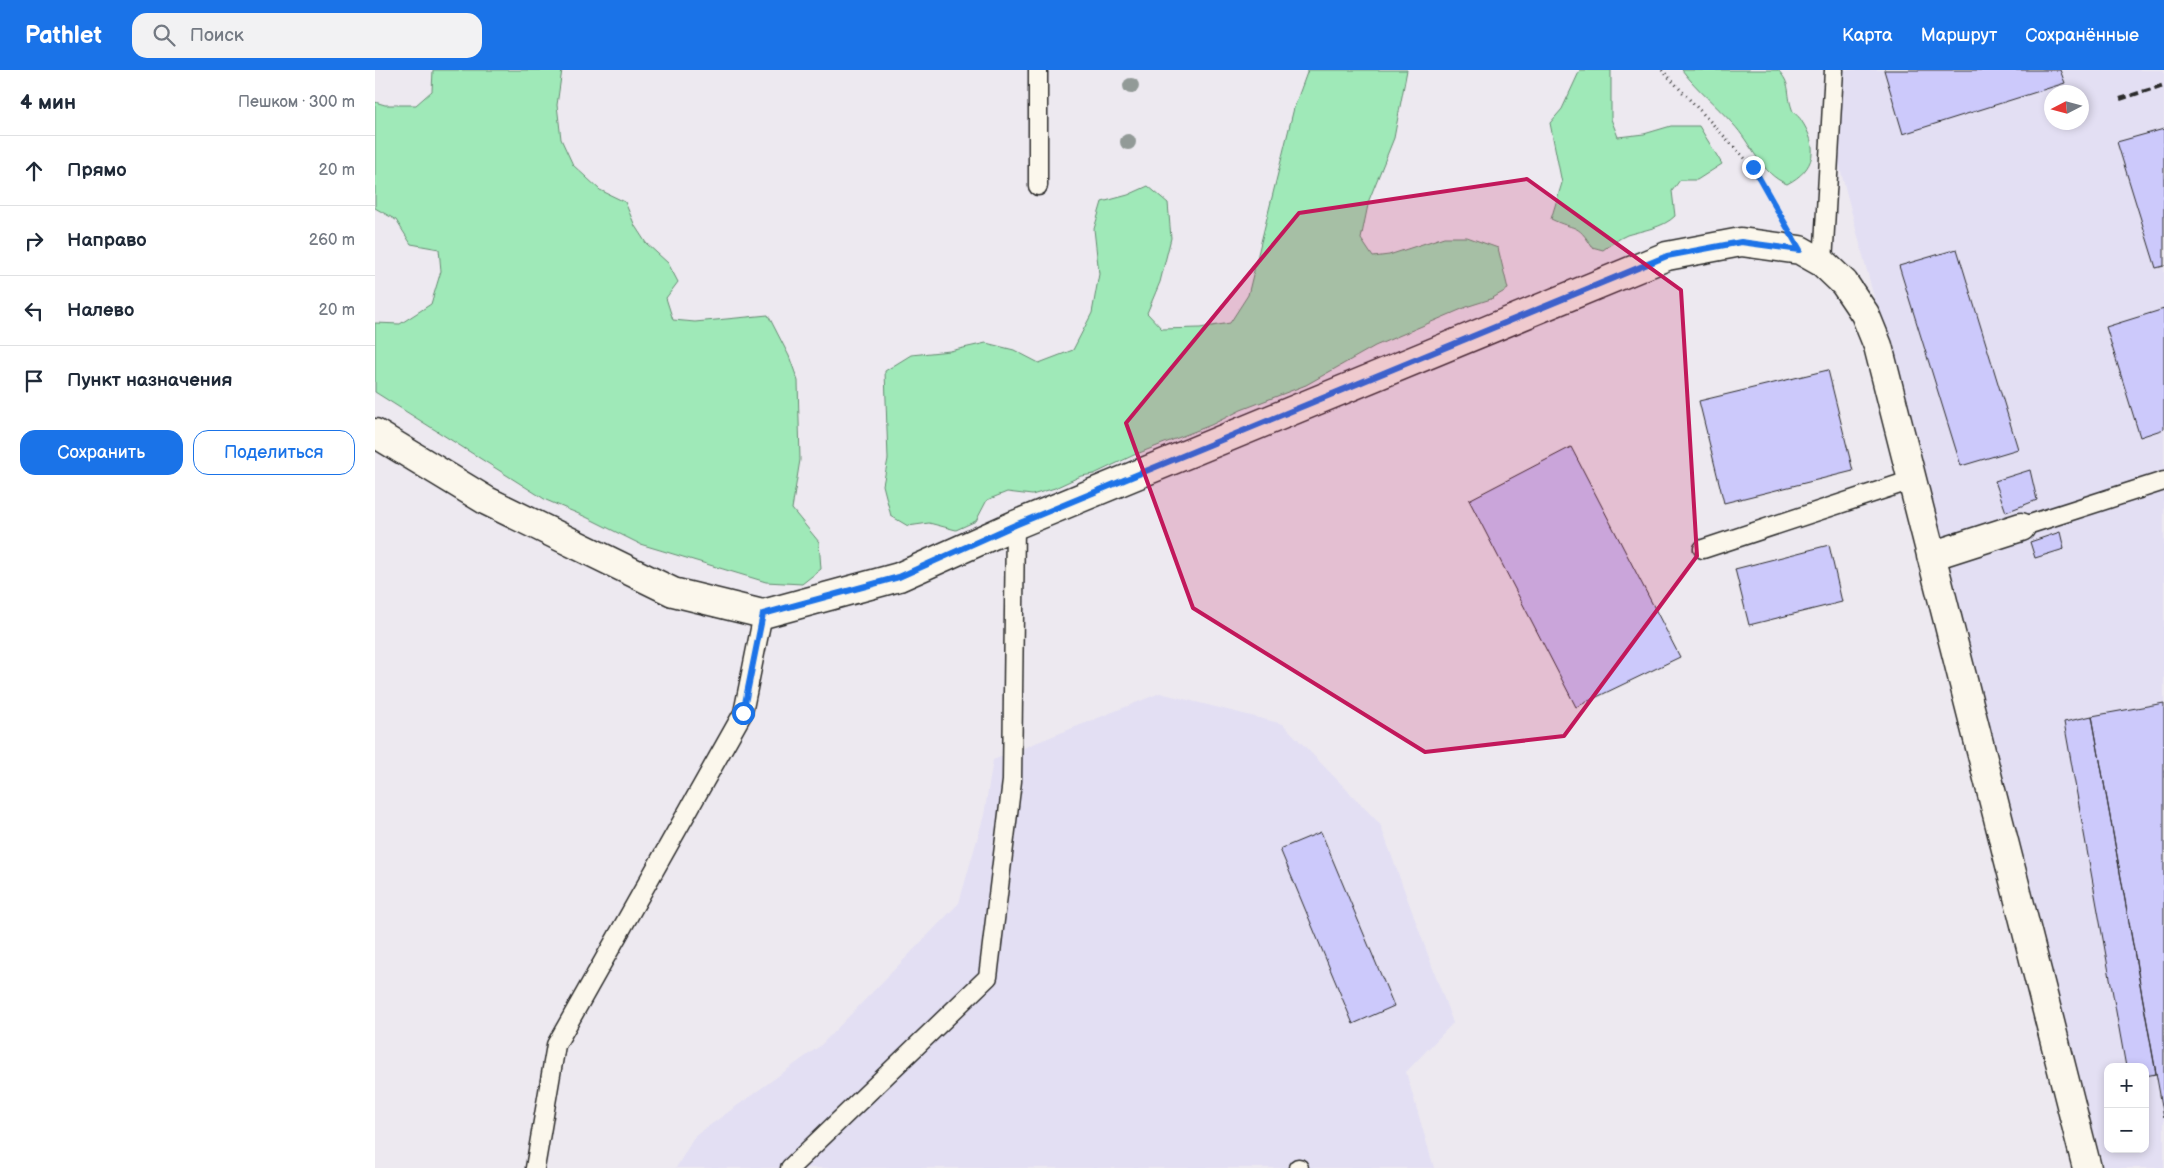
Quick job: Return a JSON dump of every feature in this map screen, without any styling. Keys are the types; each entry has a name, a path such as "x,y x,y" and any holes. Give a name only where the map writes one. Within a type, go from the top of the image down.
{"street":[{"path":"375,433 487,501 673,592 763,614 899,577 1015,525 1667,256 1741,242 1811,256 1844,283 1865,314 1878,346 2087,1168"},
{"path":"1931,556 2021,527"}],"lane":[{"path":"1038,70 1038,186"},
{"path":"1811,256 1835,70"},
{"path":"1703,549 1912,480"},
{"path":"2021,527 2164,481"},
{"path":"790,1168 987,977 1012,781 1015,525"},
{"path":"535,1168 556,1045 743,713 763,614"}],"path":[{"path":"1662,70 1753,167 1811,256"}],"highlighted area":[{"path":"1527,179 1681,290 1697,556 1564,736 1425,752 1193,608 1126,423 1299,213"}],"shaded area":[{"path":"1830,70 2164,70 2164,1168 2103,1168 1831,134"},
{"path":"1160,693 1283,724 1380,824 1453,1023 1406,1072 1434,1168 676,1168 695,1136 820,1046 959,903 984,815 993,760"}],"green space":[{"path":"433,70 562,70 557,105 561,139 573,165 600,190 625,202 635,226 646,243 668,263 678,282 666,298 673,320 695,322 768,315 789,356 798,381 800,460 792,509 819,542 821,569 802,584 766,582 640,544 586,517 546,500 375,392 375,323 400,324 431,304 441,271 439,249 411,244 396,220 375,208 375,102 385,105 416,105 432,91"},
{"path":"1308,70 1407,70 1394,138 1369,200 1361,239 1373,257 1389,255 1444,237 1467,237 1498,248 1508,289 1491,299 1469,306 1375,346 1306,385 1241,410 1211,425 1134,455 1094,474 1081,476 1055,488 1032,495 1007,492 987,500 976,521 956,530 929,523 908,526 891,516 883,485 888,459 885,371 911,355 950,351 986,343 1014,350 1039,363 1073,350 1092,313 1099,274 1094,229 1102,202 1128,195 1148,186 1168,203 1171,238 1160,282 1147,313 1162,329 1200,328 1230,323 1248,295 1294,108"},
{"path":"1580,70 1611,70 1611,119 1618,137 1644,134 1671,126 1699,126 1722,164 1697,180 1680,180 1672,191 1675,216 1670,220 1659,226 1627,235 1603,250 1592,247 1579,230 1551,219 1562,183 1550,123 1562,109"},
{"path":"1682,70 1778,70 1787,84 1793,110 1807,130 1810,139 1812,156 1804,171 1787,184 1770,173 1733,124"}],"building":[{"path":"1884,70 2060,70 2065,83 2044,85 2044,90 1903,134"},
{"path":"2164,129 2164,266 2156,268 2117,142"},
{"path":"1957,249 2018,449 1961,466 1899,266"},
{"path":"2164,309 2164,429 2140,437 2106,327"},
{"path":"1828,370 1853,471 1724,503 1699,401"},
{"path":"1571,447 1680,657 1576,707 1469,500"},
{"path":"2030,470 2037,500 2006,512 1995,481"},
{"path":"2060,532 2064,549 2035,558 2030,542"},
{"path":"1829,545 1842,602 1749,625 1735,569"},
{"path":"2164,703 2164,1117 2092,716"},
{"path":"2092,716 2156,1074 2149,1075 2149,1063 2125,1063 2064,722"},
{"path":"1321,832 1394,1006 1353,1024 1280,849"}],"railway":[{"path":"2120,99 2164,85"}],"route":[{"path":"743,713 763,614 899,577 1015,525 1667,256 1741,242 1800,250 1753,167"}]}
